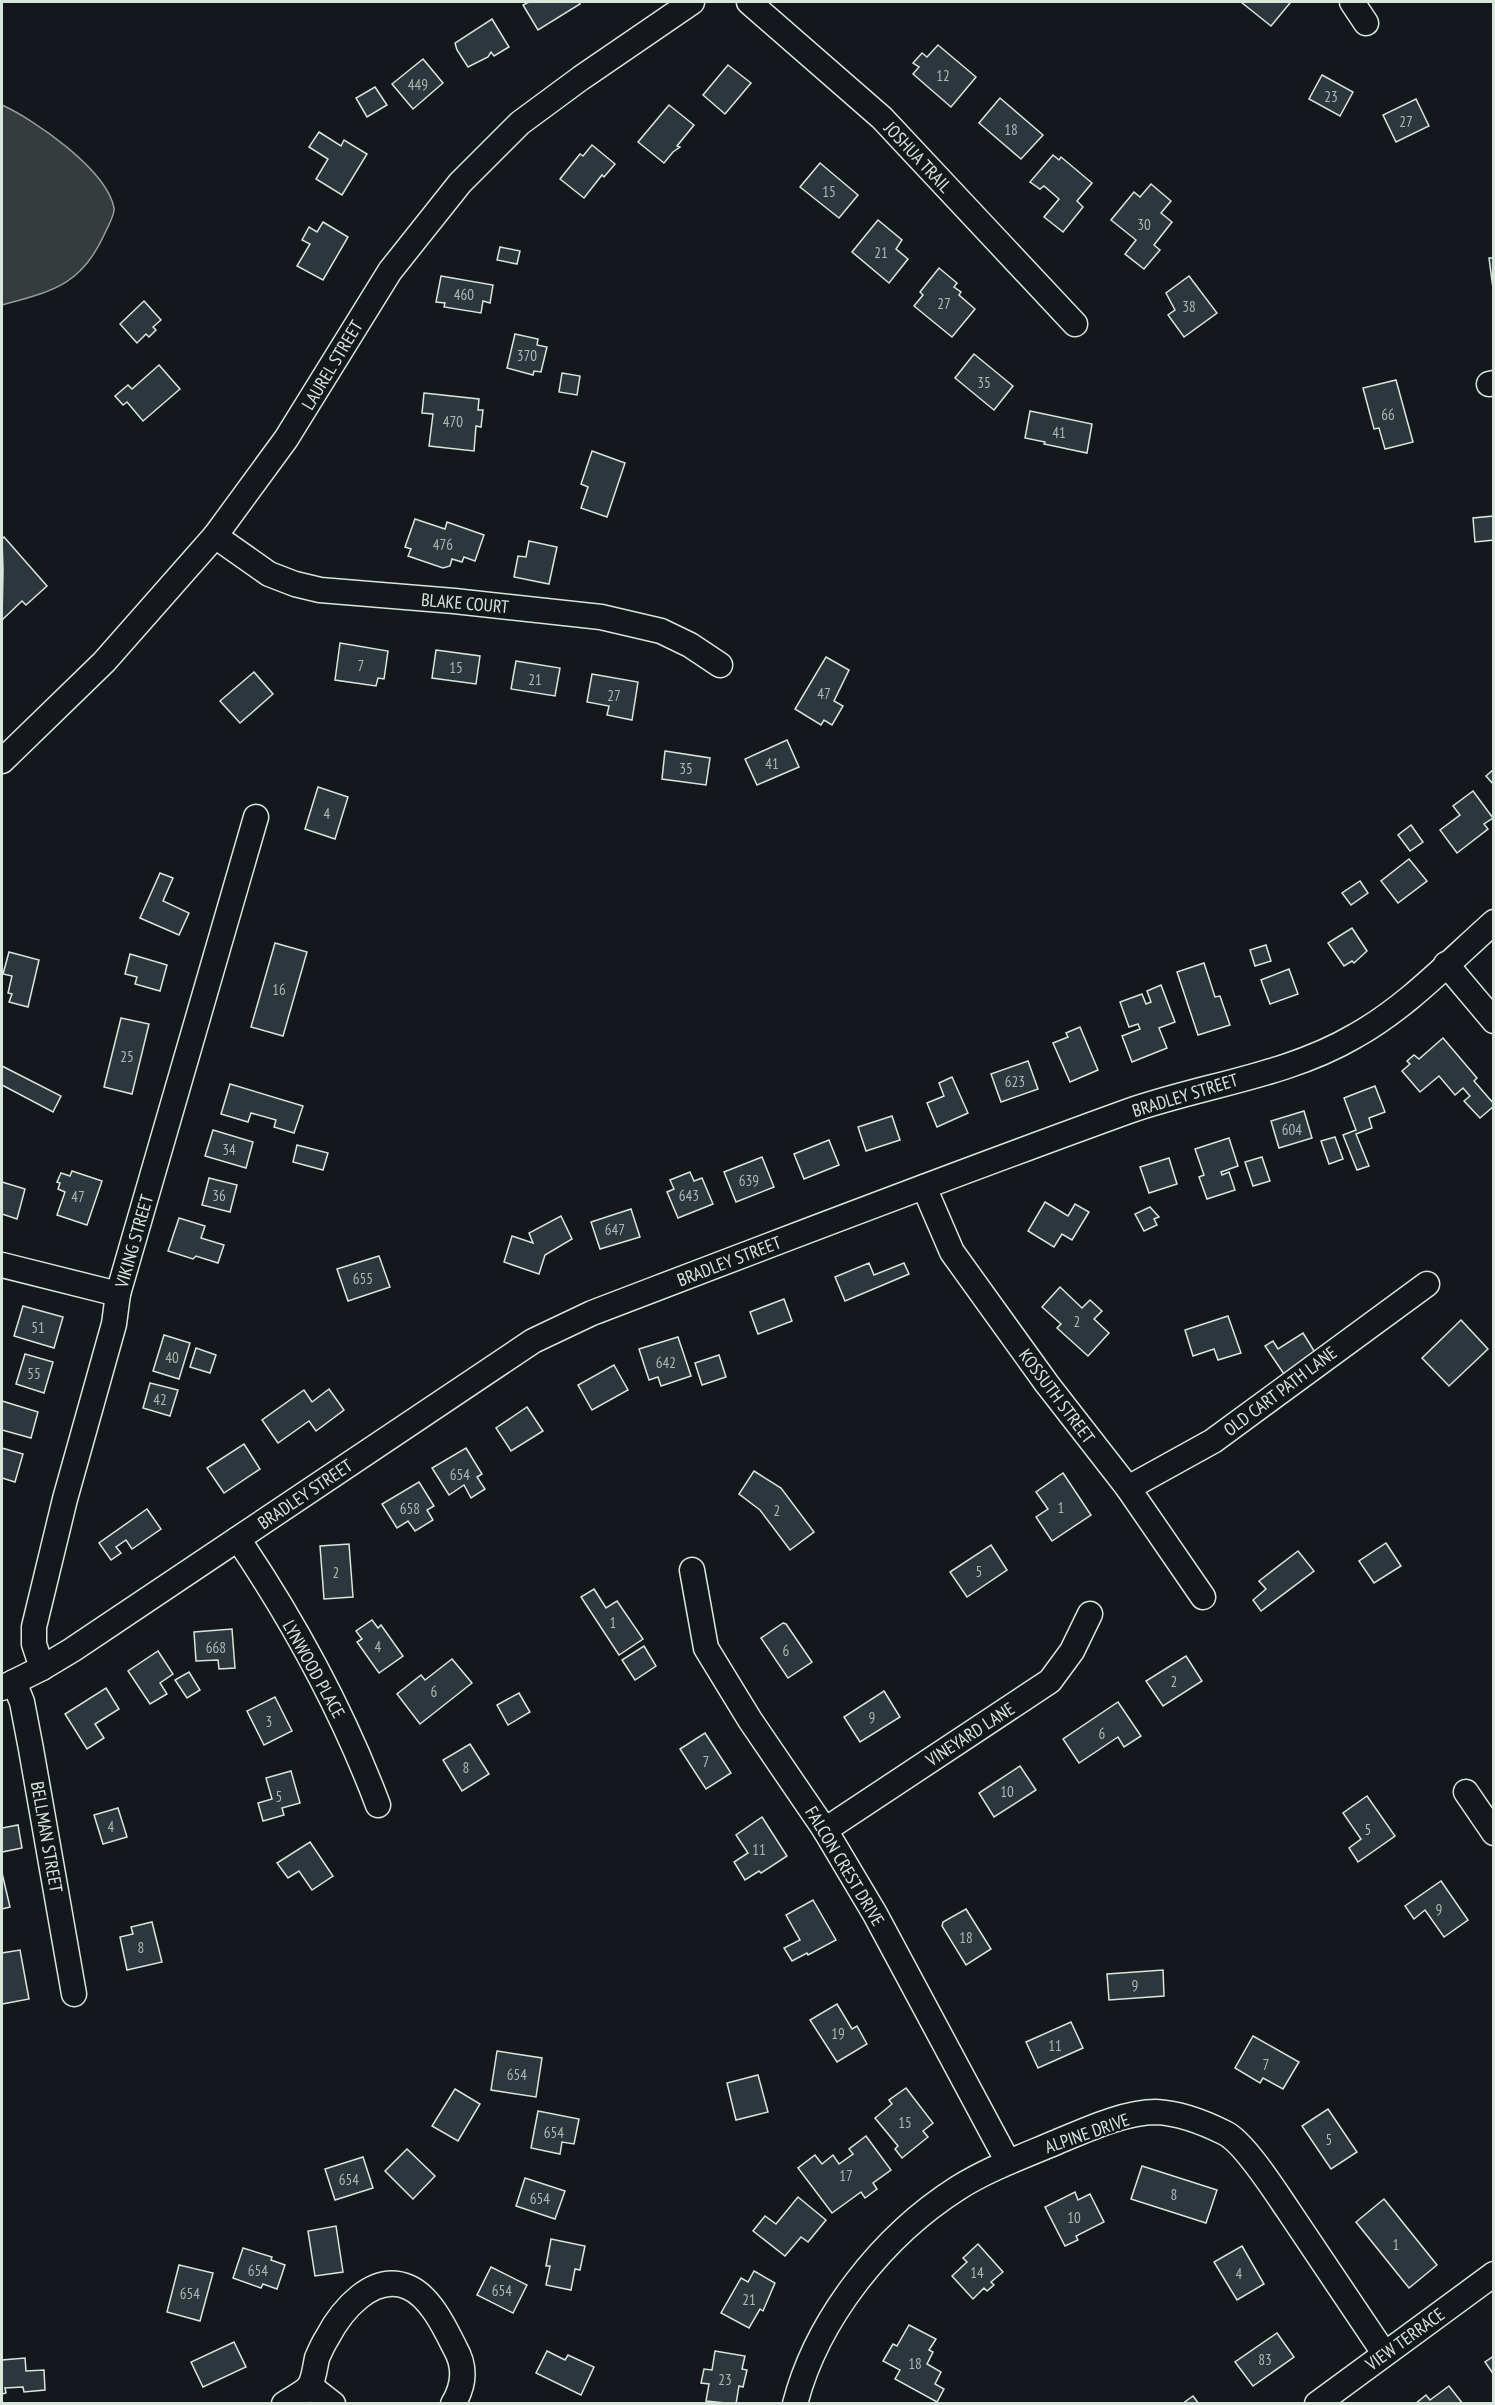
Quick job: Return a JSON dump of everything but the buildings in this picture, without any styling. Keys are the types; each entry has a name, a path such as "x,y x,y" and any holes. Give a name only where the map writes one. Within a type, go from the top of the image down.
{"street":[{"name":"LAUREL STREET","path":"2,761 104,662 215,536 286,439 390,272 460,183 504,138 533,113 692,2"},
{"name":"JOSHUA TRAIL","path":"750,2 882,118 1075,324"},
{"path":"1352,2 1366,23"},
{"name":"BLAKE COURT","path":"215,536 269,574 295,584 320,590 454,601 601,617 661,631 690,645 720,664"},
{"name":"VIKING STREET","path":"42,1668 34,1644 34,1627 62,1510 114,1324 118,1294 256,817"},
{"name":"BRADLEY STREET","path":"8,1685 42,1668 533,1341 592,1313 1138,1108 1294,1063 1322,1052 1355,1036 1383,1017 1494,922"},
{"path":"1446,964 1494,1021"},
{"name":"KOSSUTH STREET","path":"924,1187 952,1252 1047,1384 1128,1488 1203,1597"},
{"path":"2,1264 118,1294"},
{"name":"OLD CART PATH LANE","path":"1128,1488 1213,1441 1427,1284"},
{"name":"LYNWOOD PLACE","path":"238,1539 332,1699 360,1757 378,1805"},
{"name":"FALCON CREST DRIVE","path":"692,1569 706,1648 750,1720 825,1830 900,1958 1008,2162"},
{"name":"VINEYARD LANE","path":"825,1830 1050,1681 1072,1651 1090,1614"},
{"name":"BELLMAN STREET","path":"8,1685 22,1702 74,1994"},
{"path":"1466,1792 1494,1833"},
{"name":"ALPINE DRIVE","path":"795,2403 801,2379 828,2321 860,2275 912,2223 958,2188 1008,2162 1099,2125 1121,2118 1156,2112 1196,2120 1228,2134 1262,2173 1384,2353"},
{"name":"VIEW TERRACE","path":"1317,2403 1494,2274"},
{"path":"284,2403 309,2386 318,2356 343,2312 375,2286 393,2284 409,2287 425,2300 458,2352 464,2374 459,2394 453,2403"},
{"path":"309,2386 333,2403"}],"shaded area":[{"path":"2,105 50,134 84,163 109,193 114,211 96,250 76,275 51,290 2,305"}]}
